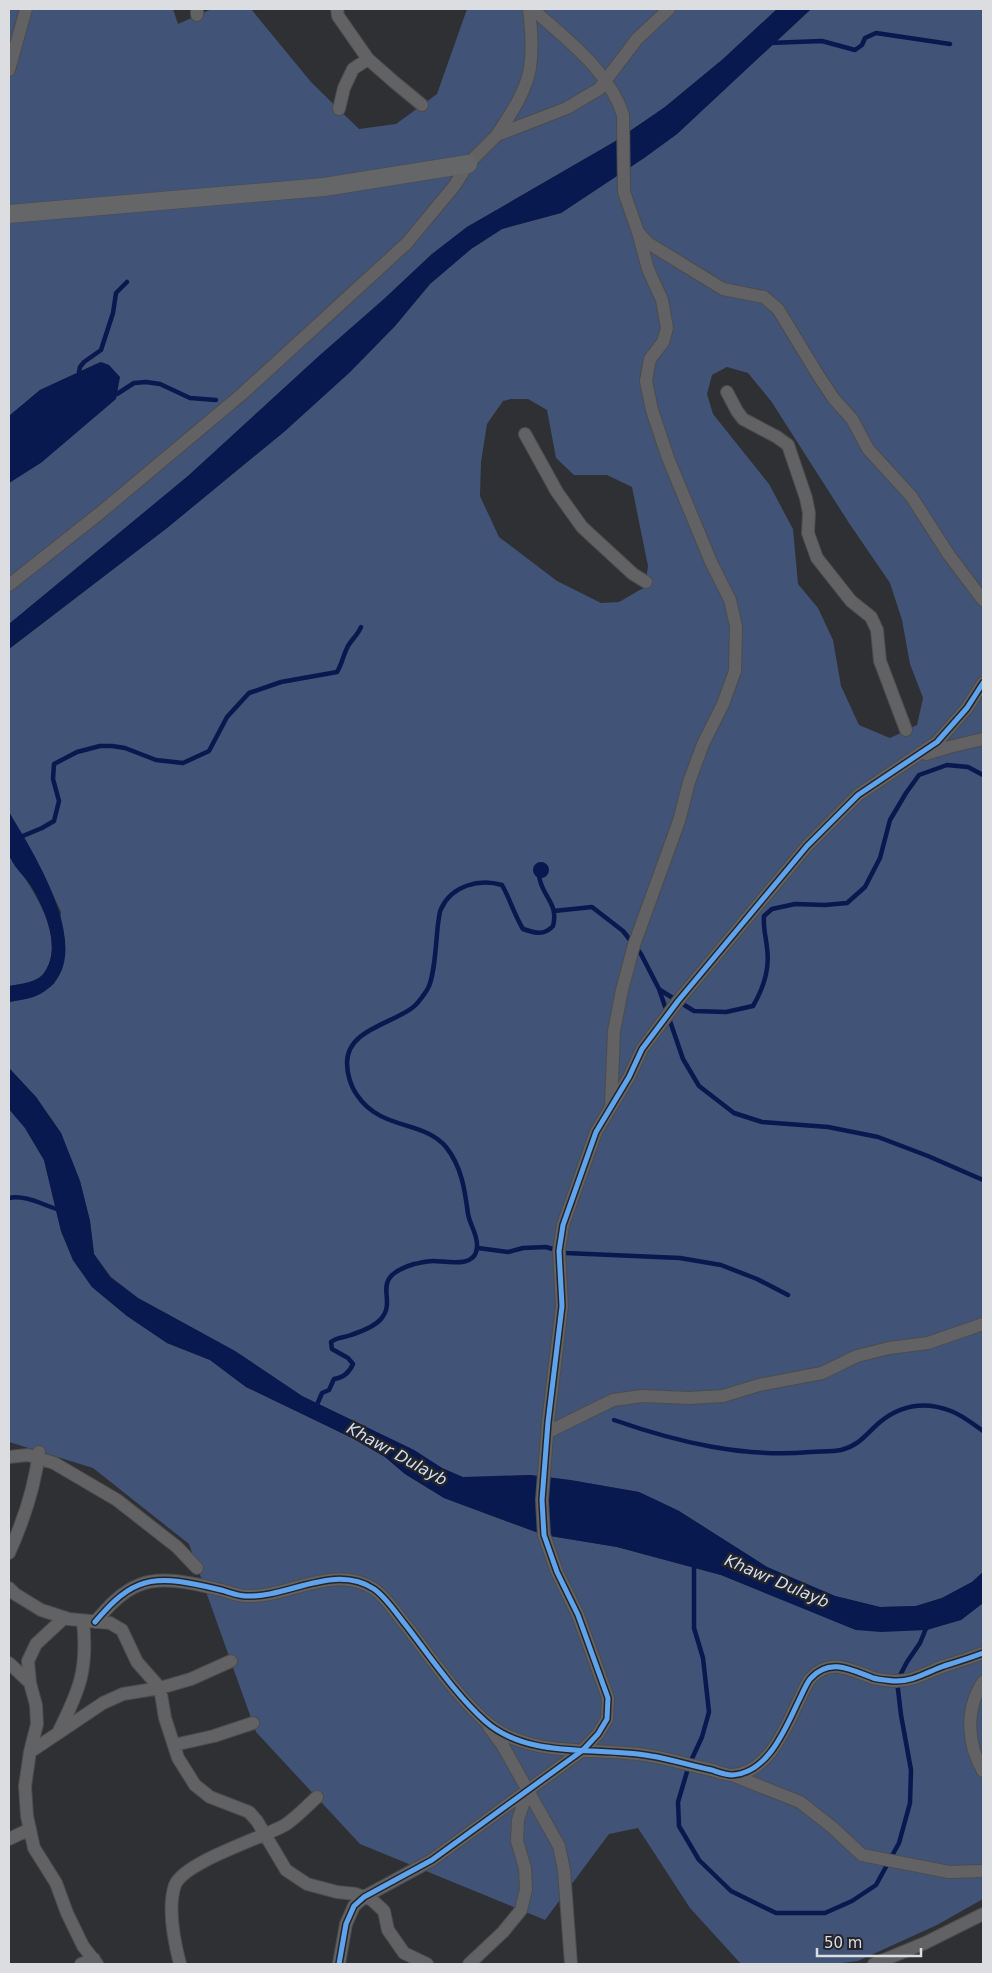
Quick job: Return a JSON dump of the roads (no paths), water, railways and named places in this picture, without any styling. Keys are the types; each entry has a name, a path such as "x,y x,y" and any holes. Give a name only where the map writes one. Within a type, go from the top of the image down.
{"main road":[{"path":"9,214 324,187 468,164"}],"street":[{"path":"9,70 26,9"},
{"path":"336,9 338,16 368,58 422,105"},
{"path":"531,9 580,52 605,81 619,103 623,115 624,192 648,269 662,300 667,328 663,342 650,359 646,381 652,410 668,458 711,562 730,600 736,626 735,671 723,704 703,744 688,782 679,821 634,946 622,990 614,1031 611,1105"},
{"path":"9,585 100,513 249,387 407,243 450,191 468,164 497,135 522,91 530,69 531,9"},
{"path":"497,135 567,108 599,90 637,38 669,9"},
{"path":"339,109 344,88 353,69 368,58"},
{"path":"638,232 648,243 723,289 764,297 778,309 834,399 852,419 868,449 911,496 949,555 983,600"},
{"path":"726,392 743,419 777,436 788,444 806,498 809,513 808,533 817,558 851,601 871,617 877,630 880,661 906,730"},
{"path":"526,434 557,492 582,527 633,574 646,582"},
{"path":"339,1964 346,1924 354,1906 364,1897 432,1860 583,1750 598,1734 607,1719 608,1698 578,1615 557,1572 544,1535 542,1500 562,1306 559,1258 560,1239 596,1132 629,1078 642,1049 678,1001 762,899 808,846 858,795 937,742 967,708 983,683"},
{"path":"910,760 949,747 983,739"},
{"path":"548,1432 613,1400 642,1396 689,1398 723,1396 759,1385 822,1373 856,1356 889,1348 928,1343 983,1324"},
{"path":"9,1458 38,1455 54,1463 117,1500 176,1547 197,1568"},
{"path":"9,1552 19,1530 35,1475 38,1455"},
{"path":"59,1731 74,1702 84,1670 89,1621 120,1595 140,1584 163,1581 189,1583 246,1596 278,1594 334,1579 354,1581 374,1589 392,1607 454,1687 485,1721 503,1746 559,1846 564,1870 571,1964"},
{"path":"9,1588 15,1594 41,1610 64,1618 110,1623 122,1630 137,1662 160,1688 164,1718 178,1758 195,1785 210,1797 249,1812 258,1821 286,1870 307,1884 372,1900 384,1911 388,1930 404,1953 427,1964"},
{"path":"64,1618 36,1644 28,1661 38,1724 30,1752 25,1786 34,1848 56,1883 67,1913 83,1946 95,1962 81,1964"},
{"path":"732,1775 751,1769 766,1759 782,1734 810,1678 824,1668 838,1666 853,1669 876,1679 898,1681 918,1677 983,1653"},
{"path":"30,1752 103,1703 123,1694 160,1688 191,1679 231,1661"},
{"path":"9,1663 30,1683"},
{"path":"983,1682 978,1689 970,1714 971,1739 976,1760 983,1771"},
{"path":"485,1721 510,1738 545,1746 620,1751 653,1756 732,1775 800,1802 832,1827 862,1855 949,1872 983,1871"},
{"path":"174,1746 214,1736 253,1723"},
{"path":"469,1964 503,1932 521,1910 526,1889 525,1868 517,1841 518,1820 528,1789"},
{"path":"180,1964 171,1913 175,1884 189,1869 286,1824 316,1797"},
{"path":"9,1839 30,1829"},
{"path":"874,1964 925,1943 983,1914"}],"water":[{"path":"777,9 811,9 677,134 644,158 561,213 502,229 471,249 430,284 395,326 350,372 285,431 167,528 9,649 9,624 188,476 432,254 467,227 614,142 665,107 723,59"},
{"path":"101,362 109,365 120,377 116,399 42,462 9,483 9,416 40,390"},
{"path":"9,812 33,852 57,904 64,931 65,956 59,977 42,993 30,998 9,1002 9,986 28,982 41,976 49,963 52,952 50,929 46,917 31,886 10,858 8,850"},
{"path":"541,862 547,864 549,870 547,876 541,878 535,876 533,870 535,864"},
{"name":"Khawr Dulayb","path":"9,1068 36,1097 61,1133 80,1181 90,1221 94,1254 110,1277 138,1298 235,1351 302,1396 414,1450 442,1468 463,1477 530,1475 639,1492 679,1511 767,1567 835,1596 880,1607 916,1606 942,1598 972,1582 983,1572 983,1603 961,1620 927,1630 881,1632 856,1630 721,1575 617,1547 544,1535 444,1498 405,1474 385,1457 354,1439 246,1387 210,1360 167,1343 127,1316 92,1287 73,1260 61,1231 44,1160 25,1128 9,1109"}],"waterway":[{"path":"769,43 822,41 855,50 862,45 865,38 876,33 950,44"},
{"path":"79,372 84,362 101,350 113,313 116,293 127,282"},
{"path":"117,394 134,383 146,382 160,384 190,398 216,400"},
{"path":"18,838 54,821 59,801 53,779 54,764 77,752 100,746 125,748 156,760 183,763 209,751 227,717 249,693 281,682 337,672 348,645 361,627"},
{"path":"660,990 694,1011 726,1012 753,1006 760,993 767,971 768,956 764,916 772,909 795,904 825,905 847,903 865,887 880,858 890,820 919,775 947,765 968,767 983,775"},
{"path":"316,1407 322,1393 329,1390 334,1379 346,1374 353,1364 348,1358 332,1349 331,1342 363,1330 381,1319 386,1311 386,1289 387,1282 391,1276 414,1264 431,1261 466,1261 472,1258 477,1247 468,1214 462,1179 456,1163 446,1147 437,1138 378,1115 367,1106 355,1092 350,1080 347,1063 349,1052 362,1035 403,1014 412,1008 424,995 432,977 440,911 446,901 459,889 475,883 502,885 523,929 539,933 550,929 553,926 554,911 539,876"},
{"path":"554,911 592,907 623,931 641,954 659,989 683,1059 699,1086 734,1113 762,1122 828,1127 878,1137 983,1180"},
{"path":"9,1198 28,1199 60,1210"},
{"path":"478,1248 508,1252 523,1248 546,1247 566,1253 680,1258 721,1265 757,1279 788,1295"},
{"path":"614,1420 686,1441 760,1453 829,1451 848,1448 862,1439 888,1416 914,1406 932,1406 951,1411 983,1431"},
{"path":"694,1563 694,1628 703,1658 709,1712 702,1737 689,1765 678,1802 679,1826 699,1860 731,1891 776,1913 825,1913 852,1901 876,1885 899,1843 910,1803 911,1770 897,1681 920,1643 927,1626"}]}
